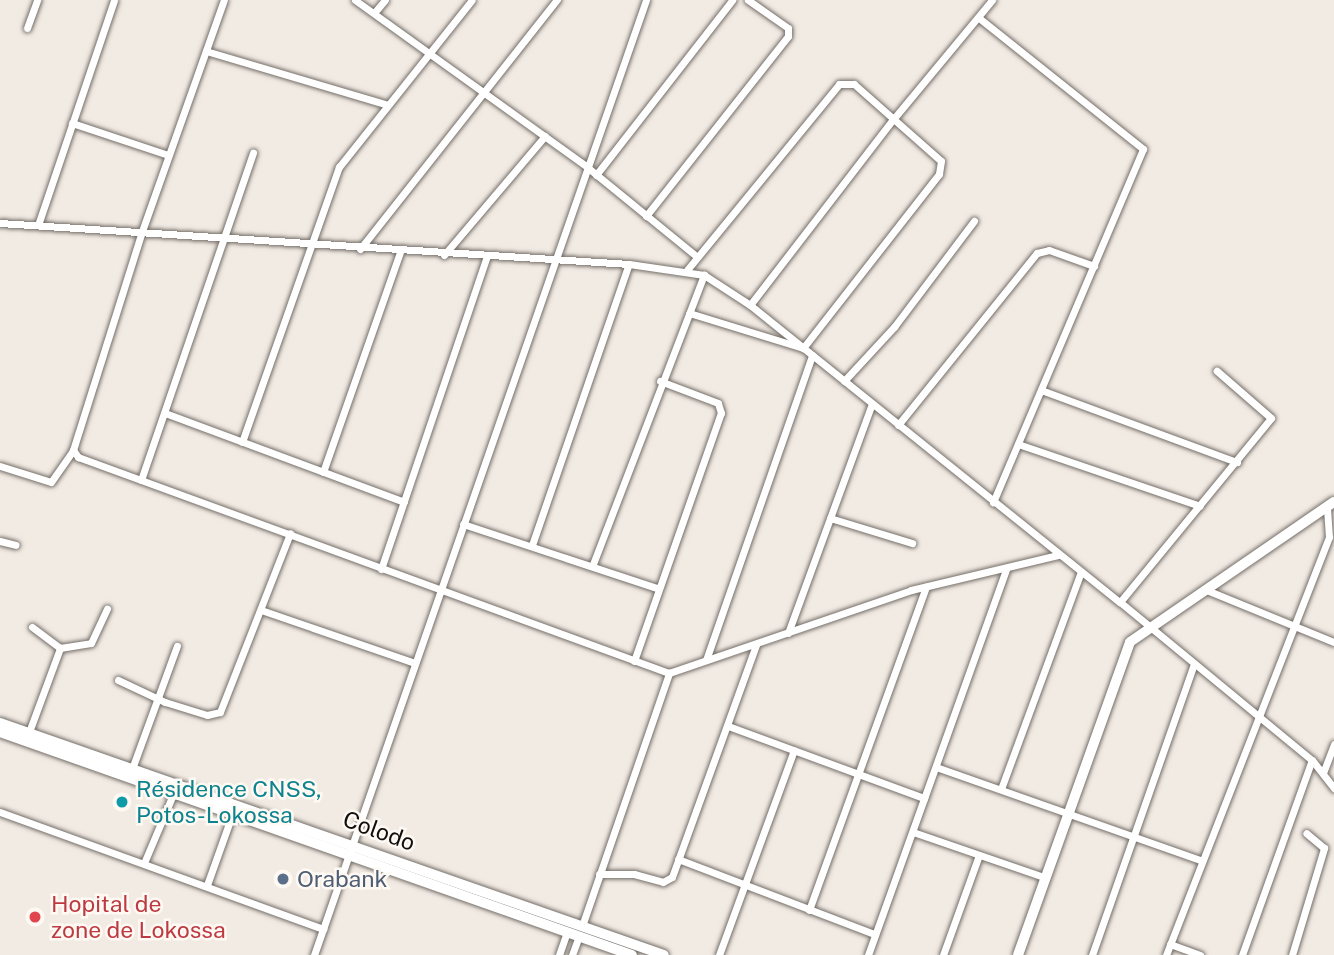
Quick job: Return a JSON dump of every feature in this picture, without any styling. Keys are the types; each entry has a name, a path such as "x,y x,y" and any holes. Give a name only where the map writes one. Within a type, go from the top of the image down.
{"main road":[{"path":"1018,955 1066,812 1130,642 1203,588 1331,504"},
{"name":"Colodo","path":"0,723 132,766 576,931 632,955"},
{"name":"Colodo","path":"0,732 233,812 351,848"},
{"name":"Colodo","path":"576,931 664,955"}],"street":[{"path":"27,28 37,0"},
{"path":"38,225 114,0"},
{"path":"0,466 51,482 73,450 141,234 224,0"},
{"path":"355,0 587,167 696,256"},
{"path":"374,13 385,0"},
{"path":"242,442 340,167 385,104 472,0"},
{"path":"360,249 557,0"},
{"path":"314,955 646,0"},
{"path":"596,175 732,0"},
{"path":"646,216 788,36 788,28 748,0"},
{"path":"750,305 895,117 992,0"},
{"path":"979,18 1143,149 993,503"},
{"path":"206,51 385,104"},
{"path":"687,270 839,84 854,84 895,117 942,161 939,174 803,348"},
{"path":"72,123 169,155"},
{"path":"444,255 545,136"},
{"path":"141,480 253,153"},
{"path":"844,381 894,327 974,221"},
{"path":"0,223 486,258 629,264 687,270 705,275 750,305 993,503 1120,602 1312,760 1334,788"},
{"path":"898,425 1037,253 1049,250 1094,266"},
{"path":"323,472 400,252"},
{"path":"381,569 486,258"},
{"path":"532,545 629,264"},
{"path":"593,564 660,381 705,275"},
{"path":"689,313 803,348"},
{"path":"706,660 812,355"},
{"path":"1120,602 1271,418 1217,371"},
{"path":"635,660 721,407 660,381"},
{"path":"1041,390 1237,462"},
{"path":"788,634 872,404"},
{"path":"165,413 404,502"},
{"path":"1018,444 1200,506"},
{"path":"73,450 78,457 668,673 926,587 1058,555"},
{"path":"1166,955 1200,860 1295,626 1331,529 1331,504"},
{"path":"831,518 912,543"},
{"path":"463,524 593,564 659,589"},
{"path":"118,680 158,699 208,715 220,712 290,533"},
{"path":"0,541 16,545"},
{"path":"867,955 1006,569"},
{"path":"1001,789 1081,572"},
{"path":"809,910 926,587"},
{"path":"1203,588 1334,642"},
{"path":"32,627 60,648 91,643 107,608"},
{"path":"261,610 415,663"},
{"path":"599,874 625,873 668,882 756,645"},
{"path":"132,766 177,646"},
{"path":"29,732 60,648"},
{"path":"1092,955 1194,664"},
{"path":"572,955 576,931 599,874 668,673"},
{"path":"728,726 924,798"},
{"path":"1323,773 1334,744"},
{"path":"719,955 794,750"},
{"path":"1242,955 1312,760"},
{"path":"936,767 1200,860"},
{"path":"144,863 174,791"},
{"path":"0,812 323,929"},
{"path":"207,885 233,812"},
{"path":"913,832 1044,877"},
{"path":"1292,955 1324,848 1306,833"},
{"path":"943,955 979,855"},
{"path":"678,859 874,934"},
{"path":"559,955 576,931"},
{"path":"1170,944 1200,955"}],"place":[{"name":"Résidence CNSS, Potos-Lokossa","path":"122,802"},
{"name":"Orabank","path":"283,879"},
{"name":"Hopital de zone de Lokossa","path":"35,917"}]}
